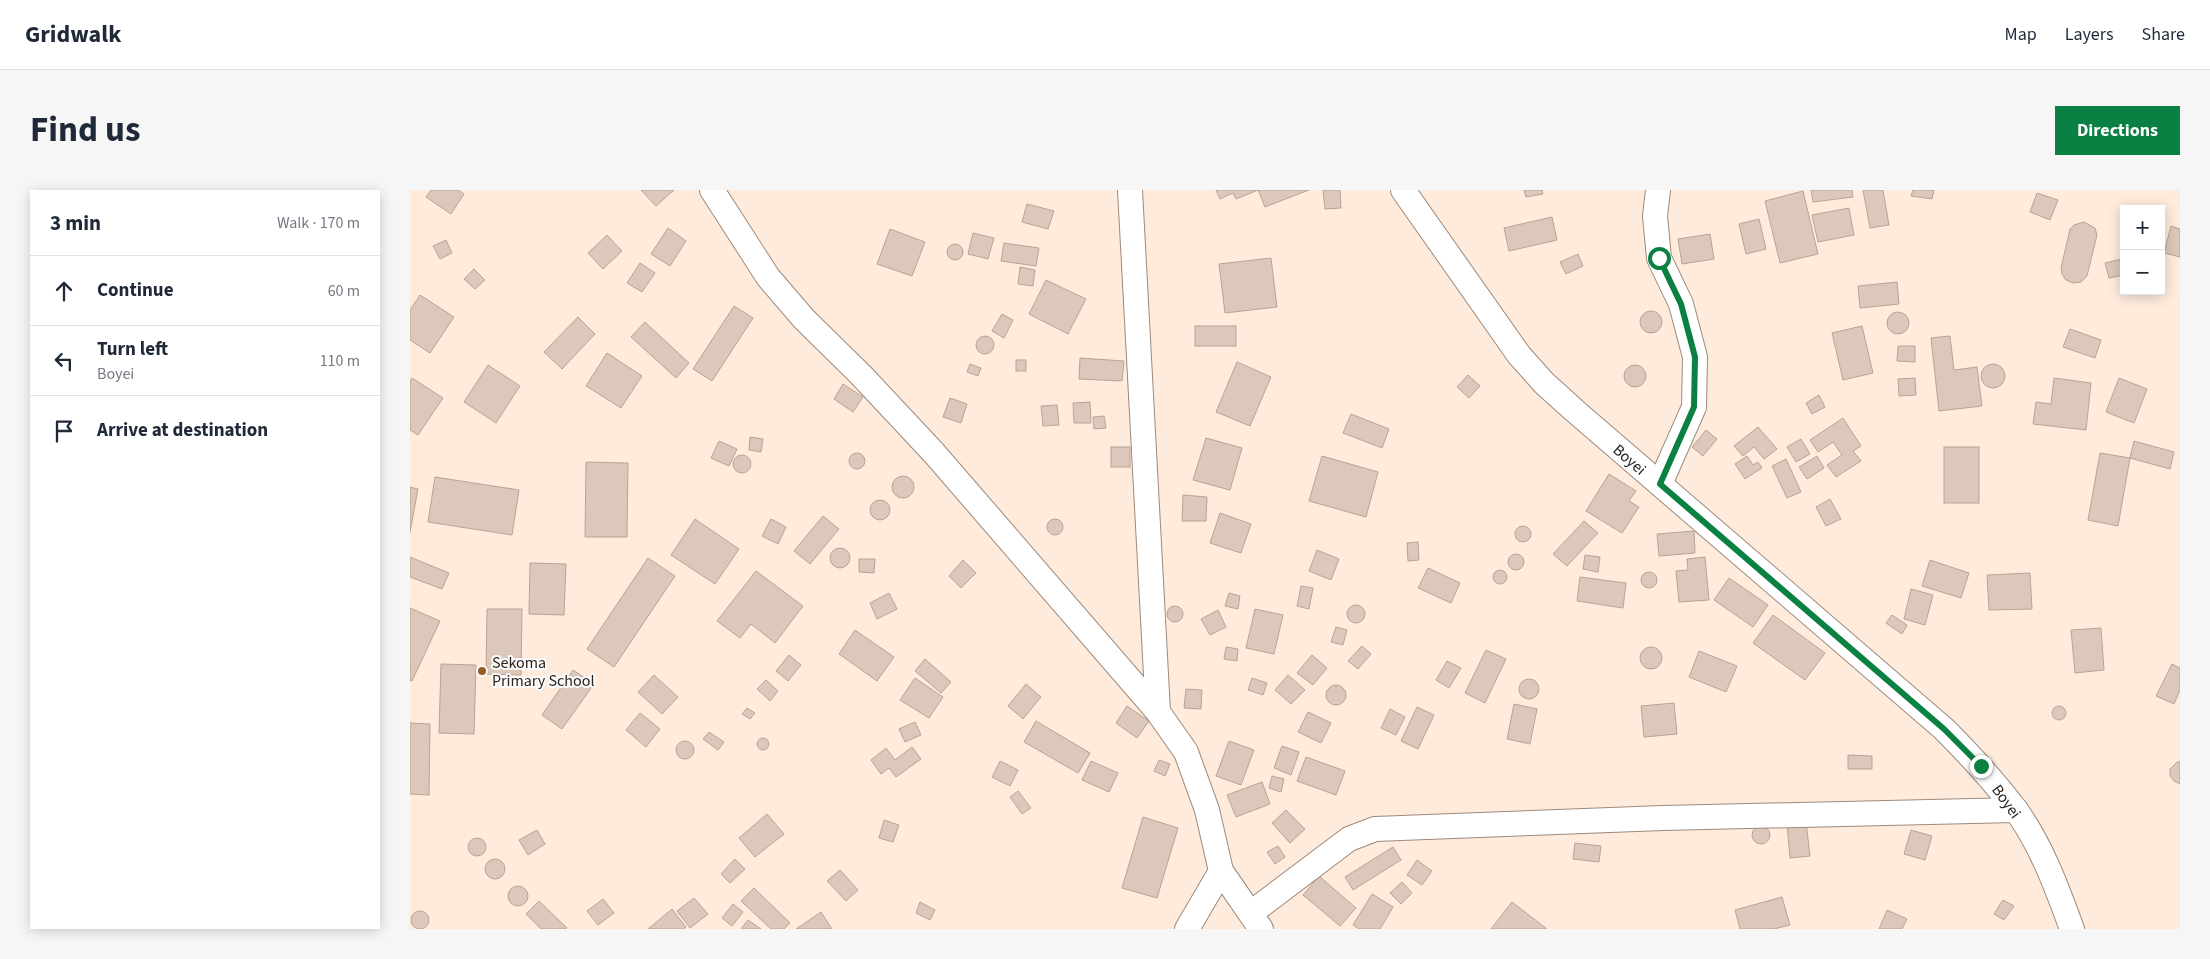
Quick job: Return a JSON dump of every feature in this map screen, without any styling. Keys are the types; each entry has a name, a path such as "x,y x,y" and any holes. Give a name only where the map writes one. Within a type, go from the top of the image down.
{"street":[{"path":"712,190 768,277 804,320 861,375 934,453 1158,712 1186,752 1207,810 1221,871 1256,921 1349,840 1375,829 1663,818 2016,810"},
{"path":"1130,190 1158,712"},
{"name":"Boyei","path":"1403,190 1519,356 1544,383 1944,729 1981,766 2016,810 2040,851 2072,929"},
{"path":"1658,190 1655,216 1659,258 1681,304 1695,357 1694,407 1660,484"},
{"path":"1187,929 1221,871"}],"building":[{"path":"431,190 458,190 464,194 451,214 426,197"},
{"path":"641,190 674,190 656,206"},
{"path":"1216,190 1258,190 1236,199 1233,193 1220,199"},
{"path":"1258,190 1309,190 1265,207"},
{"path":"1323,190 1340,190 1341,208 1325,209"},
{"path":"1524,190 1542,190 1543,194 1526,197"},
{"path":"1811,190 1852,190 1853,197 1813,202"},
{"path":"1863,190 1883,190 1889,225 1870,228"},
{"path":"1913,190 1934,190 1932,199 1911,196"},
{"path":"1803,191 1818,254 1780,263 1765,201"},
{"path":"2037,193 2058,200 2050,220 2030,212"},
{"path":"1027,204 1054,211 1048,229 1022,222"},
{"path":"1849,208 1854,235 1818,242 1812,215"},
{"path":"1552,217 1557,240 1509,251 1504,228"},
{"path":"1759,219 1766,249 1746,254 1739,224"},
{"path":"2084,222 2095,228 2097,235 2087,276 2081,282 2073,283 2066,280 2061,268 2070,229 2074,225"},
{"path":"2171,226 2180,229 2180,257 2165,253"},
{"path":"668,228 686,241 670,266 651,254"},
{"path":"890,229 925,242 912,276 877,264"},
{"path":"973,233 994,238 988,259 968,254"},
{"path":"1710,234 1714,259 1682,264 1678,239"},
{"path":"607,235 622,251 603,269 588,253"},
{"path":"446,240 452,253 440,259 433,246"},
{"path":"1004,243 1039,248 1036,266 1001,261"},
{"path":"952,244 958,244 963,249 961,258 952,260 947,255 947,249"},
{"path":"1578,254 1583,266 1566,274 1560,262"},
{"path":"1271,258 1277,307 1225,313 1219,264"},
{"path":"2120,259 2120,276 2109,278 2105,263"},
{"path":"640,263 655,273 642,292 627,283"},
{"path":"1020,267 1035,270 1033,286 1018,284"},
{"path":"474,269 485,280 475,289 464,279"},
{"path":"1046,280 1086,299 1068,334 1029,314"},
{"path":"1897,282 1899,304 1860,308 1858,286"},
{"path":"420,295 454,317 430,353 410,340 410,310"},
{"path":"734,306 753,318 712,381 693,369"},
{"path":"1651,311 1659,314 1662,322 1659,330 1651,333 1643,330 1640,322 1643,314"},
{"path":"1898,312 1906,315 1909,323 1906,331 1898,334 1890,331 1887,323 1890,315"},
{"path":"1002,314 1013,320 1004,338 992,331"},
{"path":"578,317 595,334 562,369 544,352"},
{"path":"645,322 689,363 676,378 631,337"},
{"path":"1195,326 1236,326 1236,346 1195,346"},
{"path":"1862,326 1873,373 1843,380 1832,333"},
{"path":"2070,329 2101,340 2095,358 2063,347"},
{"path":"985,336 991,339 994,345 991,351 985,354 979,351 976,345 979,339"},
{"path":"1950,336 1954,370 1977,367 1982,406 1939,411 1931,338"},
{"path":"1898,346 1915,346 1915,362 1897,361"},
{"path":"607,353 642,376 621,408 586,386"},
{"path":"1080,358 1124,361 1122,381 1079,379"},
{"path":"1016,360 1026,360 1026,371 1016,371"},
{"path":"1237,362 1271,377 1250,426 1216,412"},
{"path":"970,364 981,368 978,376 967,372"},
{"path":"1993,364 1998,365 2004,371 2004,381 1998,387 1993,388 1988,387 1982,381 1981,376 1982,371 1988,365"},
{"path":"488,365 520,386 496,423 464,402"},
{"path":"1635,365 1643,368 1646,376 1643,384 1635,387 1627,384 1624,376 1627,368"},
{"path":"1468,375 1480,386 1469,398 1457,387"},
{"path":"412,378 443,398 418,435 410,430 410,381"},
{"path":"1915,378 1916,395 1899,396 1898,379"},
{"path":"2054,378 2091,383 2086,430 2033,424 2036,402 2051,404"},
{"path":"2119,378 2147,389 2134,423 2106,412"},
{"path":"843,384 863,397 853,412 834,399"},
{"path":"1819,395 1825,407 1812,414 1806,403"},
{"path":"950,398 967,404 961,423 943,417"},
{"path":"1090,402 1091,423 1074,423 1073,403"},
{"path":"1057,405 1059,425 1043,426 1041,406"},
{"path":"1351,414 1389,429 1382,448 1343,433"},
{"path":"1104,416 1106,428 1094,429 1093,417"},
{"path":"1843,418 1861,446 1853,451 1861,461 1836,477 1827,465 1842,455 1833,442 1818,452 1810,440"},
{"path":"1758,427 1777,449 1764,459 1754,447 1743,456 1734,446"},
{"path":"1706,430 1717,439 1703,456 1692,447"},
{"path":"750,437 763,439 761,452 749,450"},
{"path":"1206,438 1242,448 1230,490 1193,480"},
{"path":"1801,439 1810,454 1796,462 1787,447"},
{"path":"719,441 737,449 729,466 711,458"},
{"path":"2134,441 2174,452 2170,469 2130,458"},
{"path":"1111,447 1130,447 1130,467 1111,467"},
{"path":"1944,447 1979,447 1979,503 1944,503"},
{"path":"854,453 860,453 865,458 863,467 854,469 849,464 849,458"},
{"path":"2100,453 2130,458 2118,526 2088,520"},
{"path":"738,455 746,455 751,460 749,471 738,473 733,468 733,460"},
{"path":"1322,456 1378,472 1366,517 1309,501"},
{"path":"1747,456 1753,465 1758,462 1762,468 1745,479 1735,464"},
{"path":"1817,456 1824,468 1807,479 1799,467"},
{"path":"1786,459 1801,492 1787,498 1772,466"},
{"path":"586,462 628,463 627,537 585,537"},
{"path":"1609,474 1636,491 1629,501 1639,507 1622,533 1586,511"},
{"path":"903,476 911,479 914,487 911,495 903,498 895,495 892,487 895,479"},
{"path":"435,477 519,490 512,535 428,522"},
{"path":"410,487 418,489 410,532"},
{"path":"1183,495 1207,497 1206,521 1182,521"},
{"path":"1830,499 1841,519 1826,526 1816,507"},
{"path":"876,500 884,500 890,506 890,514 884,520 876,520 870,514 870,506"},
{"path":"1220,513 1251,524 1241,553 1210,543"},
{"path":"823,516 839,529 810,564 794,551"},
{"path":"695,519 739,549 715,584 671,555"},
{"path":"771,519 786,527 778,544 762,536"},
{"path":"1052,519 1058,519 1063,524 1061,533 1052,535 1047,530 1047,524"},
{"path":"1584,521 1598,533 1567,566 1553,554"},
{"path":"1523,526 1529,528 1531,534 1529,540 1523,542 1517,540 1515,534 1517,528"},
{"path":"1694,531 1695,553 1659,556 1657,534"},
{"path":"1418,542 1419,560 1408,561 1407,543"},
{"path":"840,548 847,551 850,558 847,565 840,568 833,565 830,558 833,551"},
{"path":"1317,550 1339,559 1331,580 1309,571"},
{"path":"1516,554 1522,556 1524,562 1522,568 1516,570 1510,568 1508,562 1510,556"},
{"path":"1585,555 1600,557 1598,572 1583,569"},
{"path":"410,557 449,573 442,589 410,577"},
{"path":"1705,557 1709,600 1679,602 1676,571 1688,570 1687,559"},
{"path":"648,558 675,576 614,667 587,649"},
{"path":"859,559 875,559 874,573 859,572"},
{"path":"963,560 976,573 961,588 949,576"},
{"path":"1930,560 1969,573 1961,598 1922,586"},
{"path":"530,563 566,564 564,615 529,614"},
{"path":"1428,568 1460,583 1451,603 1418,588"},
{"path":"1497,570 1503,570 1507,577 1503,584 1497,584 1493,580 1493,574"},
{"path":"756,571 803,606 775,643 751,624 740,638 717,621"},
{"path":"1646,572 1652,572 1657,577 1655,586 1646,588 1641,583 1641,577"},
{"path":"2030,573 2032,609 1989,610 1987,575"},
{"path":"1580,577 1626,583 1623,608 1577,601"},
{"path":"1729,578 1768,605 1753,627 1714,600"},
{"path":"1301,586 1313,588 1309,609 1297,606"},
{"path":"1911,589 1933,595 1925,625 1904,619"},
{"path":"889,593 897,609 877,619 870,603"},
{"path":"1229,593 1240,596 1238,609 1225,606"},
{"path":"1356,605 1362,608 1365,614 1362,620 1356,623 1350,620 1347,614 1350,608"},
{"path":"1172,606 1178,606 1183,611 1181,620 1172,622 1167,617 1167,611"},
{"path":"410,608 440,621 412,681 410,680"},
{"path":"487,609 522,609 521,675 486,674"},
{"path":"1255,609 1283,615 1274,654 1246,648"},
{"path":"1218,610 1226,627 1210,635 1201,619"},
{"path":"1773,615 1825,653 1805,680 1753,643"},
{"path":"1892,615 1907,625 1902,634 1886,623"},
{"path":"1336,627 1347,630 1343,645 1331,642"},
{"path":"2101,628 2104,670 2075,673 2071,630"},
{"path":"855,630 894,657 877,681 839,654"},
{"path":"1362,646 1371,654 1358,669 1348,661"},
{"path":"1226,647 1238,649 1237,661 1224,659"},
{"path":"1651,647 1659,650 1662,658 1659,666 1651,669 1643,666 1640,658 1643,650"},
{"path":"1486,650 1506,659 1485,703 1465,693"},
{"path":"1699,651 1737,666 1726,692 1689,677"},
{"path":"789,655 801,665 788,681 776,671"},
{"path":"1312,655 1327,668 1313,685 1297,673"},
{"path":"925,659 951,682 941,693 915,671"},
{"path":"1447,661 1461,668 1449,688 1436,680"},
{"path":"441,664 476,665 474,734 439,733"},
{"path":"2172,664 2180,668 2180,690 2174,704 2156,696"},
{"path":"573,670 594,684 562,729 542,715"},
{"path":"654,675 678,697 662,714 638,692"},
{"path":"1288,675 1305,690 1291,704 1275,690"},
{"path":"915,678 943,697 929,718 900,700"},
{"path":"1252,678 1267,683 1263,695 1248,690"},
{"path":"1529,679 1536,682 1539,689 1536,696 1529,699 1522,696 1519,689 1522,682"},
{"path":"766,680 778,691 770,701 757,689"},
{"path":"1026,684 1041,697 1023,719 1008,706"},
{"path":"1336,685 1343,688 1346,695 1343,702 1336,705 1329,702 1326,695 1329,688"},
{"path":"1186,689 1202,690 1201,709 1184,708"},
{"path":"1674,703 1677,734 1644,737 1641,706"},
{"path":"1514,704 1537,709 1530,744 1507,739"},
{"path":"1127,706 1149,721 1137,738 1116,723"},
{"path":"2059,706 2064,708 2066,713 2064,718 2059,720 2054,718 2052,713 2054,708"},
{"path":"1417,707 1434,715 1418,749 1401,741"},
{"path":"747,708 755,713 750,719 742,714"},
{"path":"1390,709 1405,717 1396,735 1381,728"},
{"path":"1308,712 1331,723 1321,743 1298,732"},
{"path":"640,713 660,729 646,747 626,730"},
{"path":"1036,721 1090,753 1078,773 1024,742"},
{"path":"915,722 921,735 905,742 899,729"},
{"path":"410,723 430,724 429,795 410,794"},
{"path":"709,732 724,742 718,750 703,739"},
{"path":"761,738 765,738 769,744 765,750 761,750 757,746 757,742"},
{"path":"681,741 689,741 694,746 692,757 681,759 676,754 676,746"},
{"path":"1229,741 1254,750 1241,785 1216,776"},
{"path":"1282,746 1299,752 1291,775 1274,768"},
{"path":"912,747 921,759 896,777 889,768 881,774 871,760 886,748 895,760"},
{"path":"1848,755 1872,756 1872,769 1848,769"},
{"path":"1306,757 1345,771 1336,795 1297,781"},
{"path":"1159,760 1170,764 1165,776 1154,771"},
{"path":"1000,761 1018,770 1010,786 992,777"},
{"path":"1091,761 1118,773 1109,792 1082,780"},
{"path":"2177,762 2180,762 2180,784 2170,776 2170,769"},
{"path":"1272,776 1284,779 1281,792 1269,788"},
{"path":"1262,782 1270,804 1236,817 1227,795"},
{"path":"1018,791 1031,808 1022,814 1010,797"},
{"path":"1286,810 1305,829 1290,843 1272,823"},
{"path":"767,814 784,834 755,857 739,838"},
{"path":"1143,817 1178,828 1157,898 1122,888"},
{"path":"884,820 899,825 893,842 879,838"},
{"path":"1806,822 1810,856 1790,858 1787,824"},
{"path":"1761,826 1767,829 1770,835 1767,841 1761,844 1755,841 1752,835 1755,829"},
{"path":"537,830 545,844 528,855 519,840"},
{"path":"1911,830 1932,836 1925,860 1904,854"},
{"path":"477,838 483,841 486,847 483,853 477,856 471,853 468,847 471,841"},
{"path":"1575,843 1601,846 1599,862 1573,859"},
{"path":"1278,846 1285,857 1275,864 1267,852"},
{"path":"1393,847 1401,860 1353,890 1345,877"},
{"path":"495,859 502,862 505,869 502,876 495,879 488,876 485,869 488,862"},
{"path":"735,859 745,869 730,883 721,874"},
{"path":"1417,860 1432,871 1422,885 1407,875"},
{"path":"840,870 858,890 846,901 827,881"},
{"path":"1319,876 1356,908 1340,926 1303,895"},
{"path":"1402,882 1412,893 1401,904 1390,893"},
{"path":"518,886 525,889 528,896 525,903 518,906 511,903 508,896 511,889"},
{"path":"754,888 790,923 784,929 771,929 741,901"},
{"path":"1372,894 1393,907 1380,929 1359,929 1353,925"},
{"path":"1782,897 1790,925 1774,929 1740,929 1735,910"},
{"path":"694,898 708,914 690,928 677,911"},
{"path":"603,899 614,913 598,925 587,911"},
{"path":"2003,900 2014,906 2004,920 1994,914"},
{"path":"539,901 567,928 541,929 526,914"},
{"path":"920,902 935,910 930,920 916,913"},
{"path":"1512,902 1547,929 1491,929"},
{"path":"733,904 743,912 732,926 722,918"},
{"path":"672,909 686,927 683,929 648,929"},
{"path":"1887,910 1907,919 1902,929 1879,929"},
{"path":"420,911 426,914 429,920 426,926 420,929 414,926 411,920 414,914"},
{"path":"821,912 832,929 796,929"},
{"path":"748,920 761,929 741,929"}],"place":[{"name":"Sekoma Primary School","path":"482,671"}],"route":[{"path":"1659,258 1681,304 1695,357 1694,407 1660,484 1944,729 1981,766"}]}
